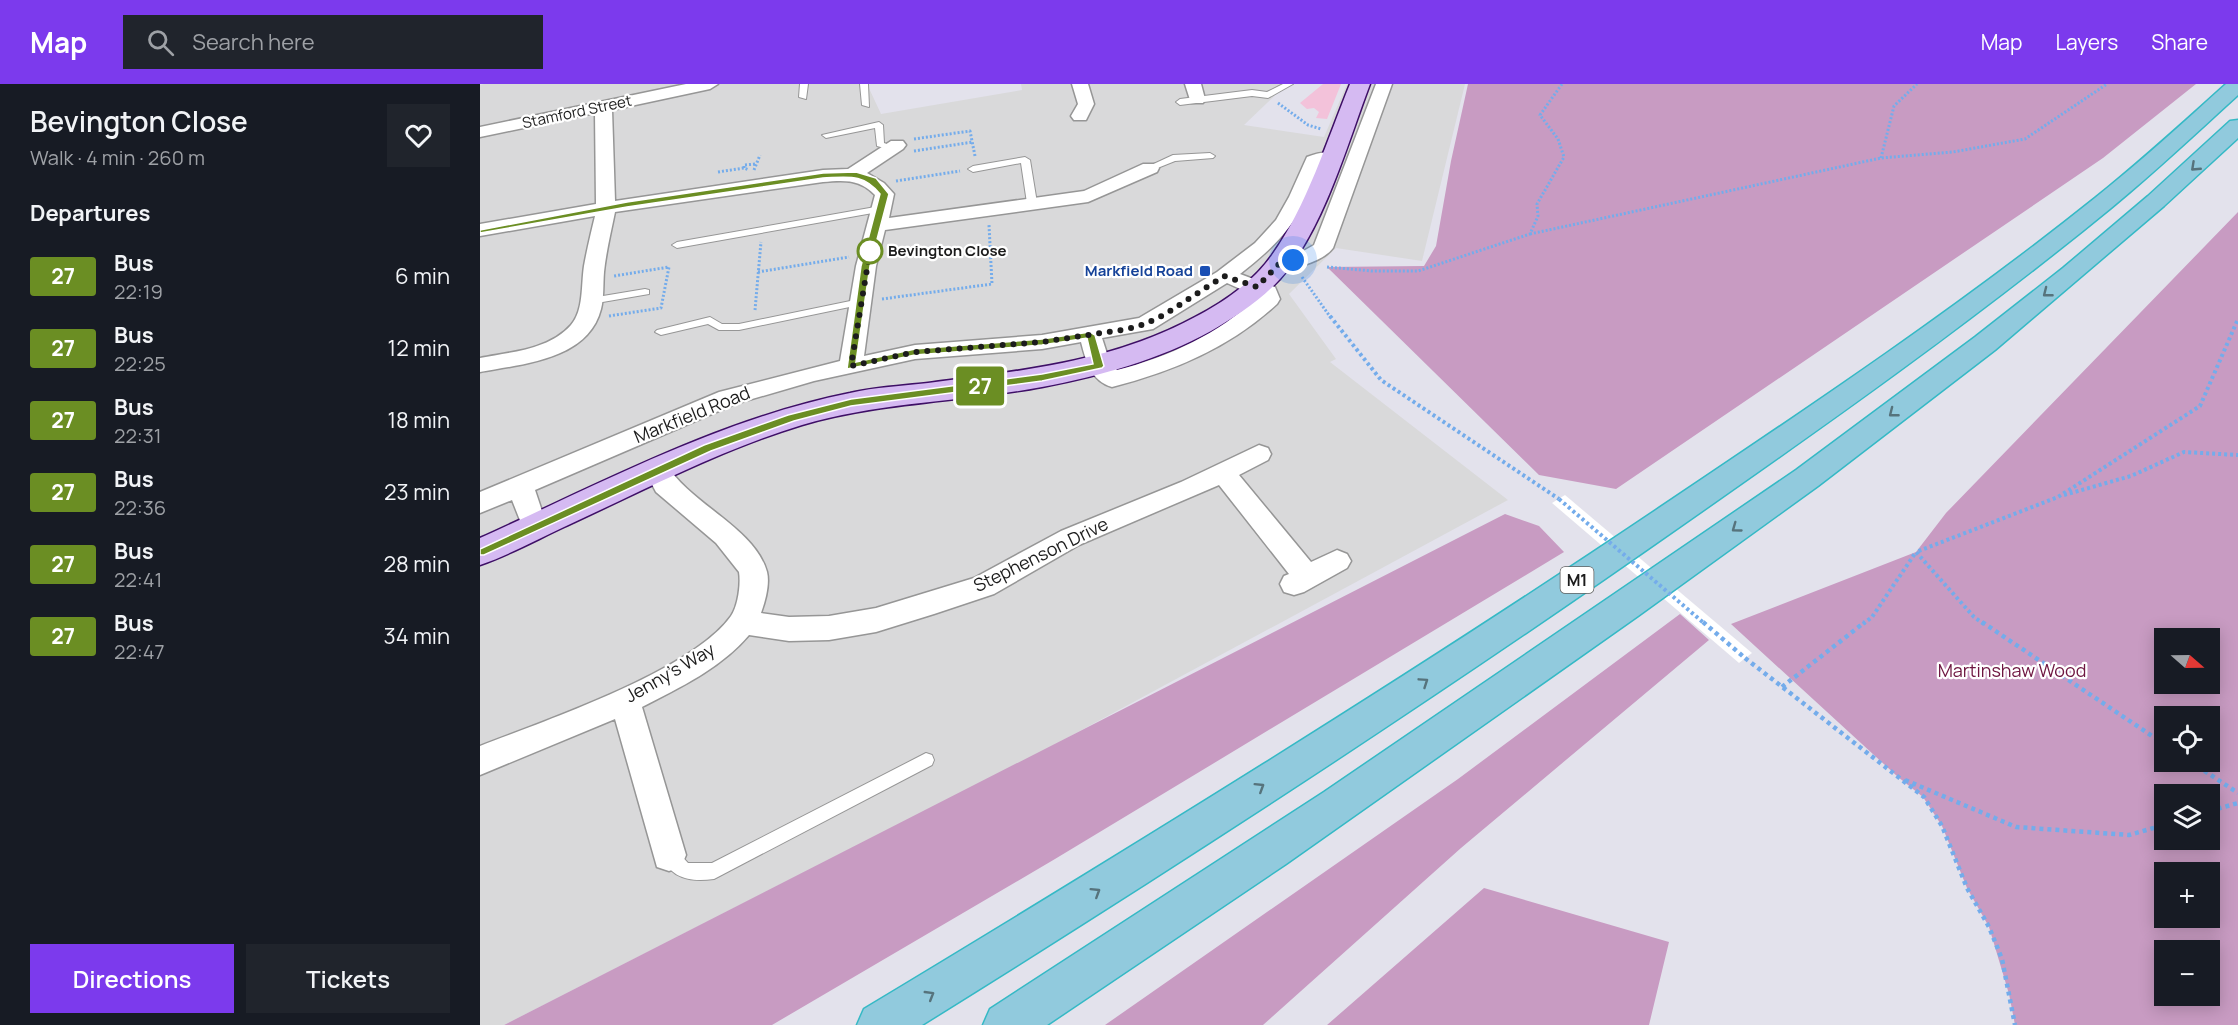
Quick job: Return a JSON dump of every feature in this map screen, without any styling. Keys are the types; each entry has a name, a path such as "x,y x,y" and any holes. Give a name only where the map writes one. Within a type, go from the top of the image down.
{"highway":[{"name":"M1","path":"880,1025 1365,722 1630,545 1811,420 2019,268 2157,157 2238,84"},
{"path":"1006,1025 1410,755 1668,578 1860,439 2056,286 2190,172 2238,126"}],"street":[{"name":"Stamford Street","path":"480,132 710,84"},
{"path":"1080,84 1086,104 1080,116"},
{"name":"Markfield Road","path":"480,552 708,448 792,418 851,402 1042,378 1099,366 1179,337 1230,309 1257,287 1279,264 1293,243 1360,84"},
{"path":"1279,264 1307,257 1323,248 1384,84"},
{"path":"480,365 538,354 559,345 580,329 590,310 606,208 603,107"},
{"path":"853,174 895,147"},
{"name":"Markfield Road","path":"480,502 727,398 915,352 1042,342 1145,324 1224,276 1262,247 1284,223 1299,196 1313,161 1330,158"},
{"path":"879,217 988,209 1088,196 1105,182 1150,168"},
{"path":"480,230 606,208 823,176 853,174 873,180 885,194 869,254 851,366"},
{"path":"1224,276 1257,287"},
{"path":"1090,335 1099,366"},
{"name":"Stephenson Drive","path":"743,622 789,629 829,628 876,620 934,603 984,586 1028,564 1070,538 1190,489 1259,454"},
{"name":"Jenny's Way","path":"480,761 625,700 692,665 724,642 743,622 752,596 754,572 739,549 665,484 658,471"},
{"path":"1222,472 1300,580 1337,561"},
{"path":"520,485 534,526"},
{"path":"625,700 669,855"}],"lane":[{"path":"803,97 804,84"},
{"path":"864,84 866,105"},
{"path":"1190,95 1252,93 1268,95 1289,84"},
{"path":"826,135 879,125 880,144 895,147"},
{"path":"1150,168 1173,158 1210,156"},
{"path":"969,170 1025,160 1032,203"},
{"path":"677,244 762,230 879,217"},
{"path":"591,301 645,291"},
{"path":"661,332 710,320 719,327 754,324 860,302"},
{"path":"669,855 677,867 689,874 714,871 926,760"}],"path":[{"path":"1530,234 1538,216 1537,204 1564,157 1558,139 1540,115 1562,84"},
{"path":"1881,158 1894,106 1917,84"},
{"path":"1319,266 1372,271 1418,271 1530,234 1881,158 1953,152 2025,139 2107,84"},
{"path":"1268,95 1277,103 1288,108 1302,123 1311,128 1341,131"},
{"path":"876,184 969,170 966,158 976,156 970,131 895,147"},
{"path":"895,147 973,142"},
{"path":"753,170 760,155"},
{"path":"744,168 744,165 756,164"},
{"path":"860,302 992,284 988,209"},
{"path":"754,324 762,230"},
{"path":"758,272 869,254"},
{"path":"1279,264 1304,278 1337,326 1381,380 1559,499 1745,658 1924,797 1943,827 1968,888 1989,927 2002,959 2015,1025"},
{"path":"2058,497 2200,406 2238,319"},
{"path":"1782,687 1872,617 1916,552 2058,497 2131,476 2184,452 2238,454"},
{"path":"1916,552 1974,617 2154,737"},
{"path":"2206,772 2238,793"},
{"path":"1898,777 2016,827 2129,836 2154,828"},
{"path":"2220,809 2238,803"}],"shaded area":[{"path":"867,84 881,114 1022,90 1021,84 1287,84 1244,125 1324,137 1347,84 1465,84 1422,261 1336,248 1289,294 1336,359 1330,362 1508,500 1039,753 504,1025 480,1025 480,85"},
{"path":"1323,84 1341,84 1327,119 1316,118 1319,112 1314,108 1307,109 1300,103"}],"green space":[{"path":"1468,84 2196,84 2103,158 1616,489 1539,475 1327,267 1424,266 1436,246"},
{"name":"Martinshaw Wood","path":"2238,212 2238,1025 2015,1025 2009,994 1989,927 1967,888 1942,826 1923,797 1898,777 1731,624 1916,552 1946,513"},
{"path":"1505,514 1539,526 1564,552 1055,859 772,1025 504,1025"},
{"path":"1680,614 1709,640 1461,848 1263,1025 1105,1025 1458,779"},
{"path":"1484,888 1669,942 1649,1025 1327,1025"}],"pier":[{"path":"1565,495 1752,653 1739,663 1552,503"}],"bus line":[{"name":"27","path":"480,230 606,208 823,176 853,174 873,180 885,194 866,266 851,366 915,352 1042,342 1090,335 1099,366 1042,378 851,402 792,418 708,448 480,552"}],"place":[{"name":"Bevington Close","path":"870,251"},
{"name":"Markfield Road","path":"1205,271"}],"route":[{"path":"870,251 851,366 915,352 1042,342 1128,329 1164,315 1224,276 1257,287 1279,264 1293,260"}]}
